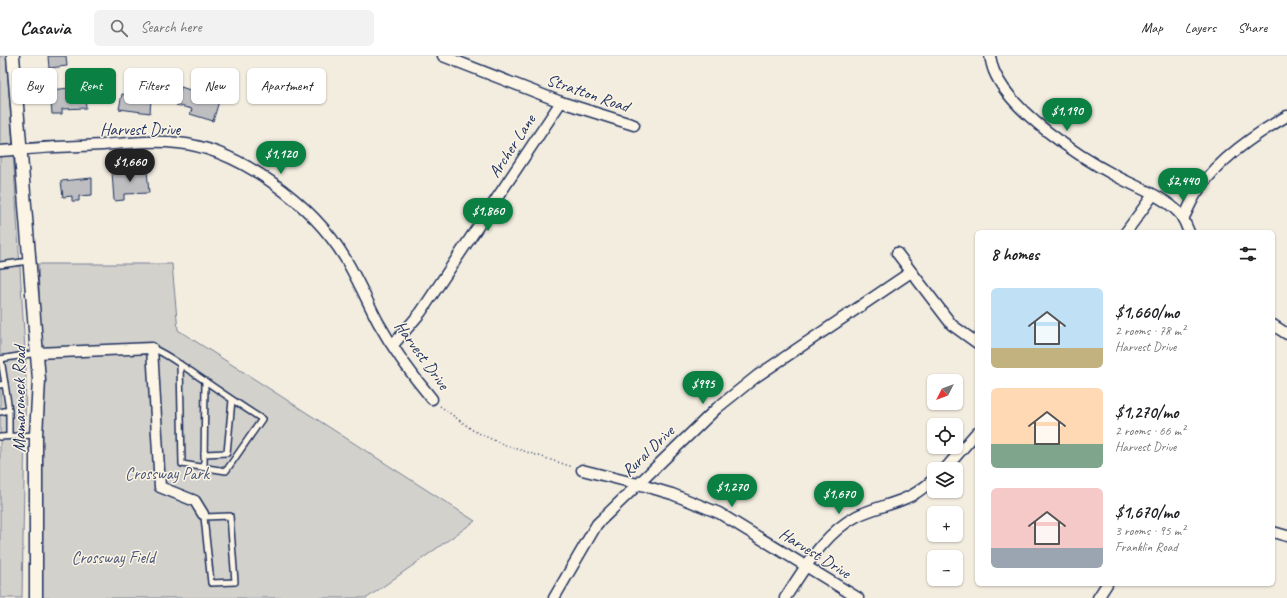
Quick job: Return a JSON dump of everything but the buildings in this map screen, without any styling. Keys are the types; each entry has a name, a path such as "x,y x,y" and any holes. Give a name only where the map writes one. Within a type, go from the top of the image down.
{"street":[{"name":"Mamaroneck Road","path":"13,56 39,380 36,435 36,598"},
{"name":"Stratton Road","path":"443,56 561,102 634,125"},
{"path":"990,56 994,71 1001,84 1014,101 1036,122 1068,147 1115,176 1170,205 1180,214 1187,230"},
{"name":"Archer Lane","path":"393,345 421,312 561,102"},
{"path":"1183,220 1194,196 1204,183 1232,154 1267,128 1287,116"},
{"name":"Harvest Drive","path":"0,151 152,142 179,143 218,152 278,185 311,215 330,237 344,257 379,324 421,386 432,399"},
{"path":"1127,230 1153,195"},
{"path":"897,253 952,325 975,342"},
{"name":"Rural Drive","path":"554,598 596,524 717,408 757,376 911,272"},
{"path":"1275,326 1287,334"},
{"path":"37,353 152,348 160,487 195,500 204,516"},
{"path":"951,462 975,434"},
{"name":"Harvest Drive","path":"582,470 672,494 719,513 858,598"},
{"path":"785,598 814,554 845,524 857,516 907,498 927,485"},
{"path":"1275,533 1287,536"},
{"path":"1098,598 1105,586"}],"lane":[{"path":"0,265 30,261"},
{"path":"152,348 162,352 180,364 205,381 232,400 262,419 226,472 182,464 180,364"},
{"path":"9,436 9,410 2,385 0,359 37,353"},
{"path":"204,468 205,381"},
{"path":"204,454 227,454 232,400"},
{"path":"0,412 9,410"},
{"path":"0,437 36,435"},
{"path":"204,516 230,516 235,582 211,583 204,516"}],"path":[{"name":"Harvest Drive","path":"432,399 451,416 474,431 502,444 582,470"}],"green space":[{"path":"0,56 6,56 26,367 22,598 0,598"},
{"name":"Crossway Park","path":"38,264 172,264 178,330 475,521 367,598 41,598 39,549 43,402"}],"park label":[{"name":"Crossway Field","path":"113,557"}]}
